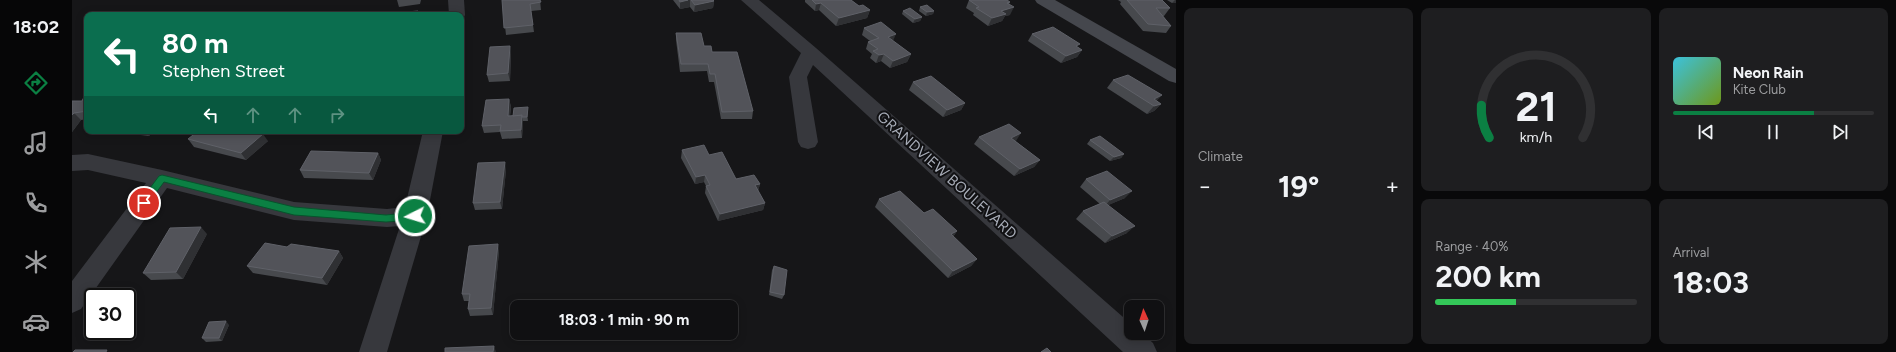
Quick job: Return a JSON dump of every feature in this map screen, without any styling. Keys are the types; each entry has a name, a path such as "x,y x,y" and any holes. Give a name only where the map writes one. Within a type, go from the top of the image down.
{"main road":[{"path":"1043,0 1176,77"}],"street":[{"path":"456,0 457,12"},
{"name":"GRANDVIEW BOULEVARD","path":"749,0 810,52 1143,352"},
{"path":"808,142 798,77 810,52"},
{"path":"373,352 415,216 432,134"},
{"path":"72,163 88,162 162,178 294,211 386,218 415,216"},
{"path":"72,301 162,178"}],"building":[{"path":"502,0 540,0 541,2 530,4 533,25 504,28"},
{"path":"691,0 713,0 714,1 695,5"},
{"path":"812,0 851,0 859,6 863,5 870,10 839,18 821,3 816,4"},
{"path":"969,0 1007,0 1010,2 1007,3 1014,7 1001,11 1006,14 992,18 976,8 979,7"},
{"path":"1127,0 1162,0 1170,8 1156,8 1171,26 1148,24"},
{"path":"927,5 934,11 927,12 920,7"},
{"path":"910,8 922,17 915,19 903,11"},
{"path":"881,22 896,34 888,37 911,54 893,61 884,54 879,55 873,51 878,49 868,42 879,38 864,28"},
{"path":"1053,27 1080,44 1076,46 1082,50 1066,56 1032,34"},
{"path":"676,33 701,33 704,46 711,46 712,52 737,52 753,111 722,112 715,74 710,74 708,64 681,64"},
{"path":"510,46 508,73 487,75 490,47"},
{"path":"1128,75 1162,95 1154,99 1161,104 1154,106 1113,80"},
{"path":"931,76 965,103 947,110 913,82"},
{"path":"84,97 84,111 74,113 72,115 72,101 82,101"},
{"path":"509,99 508,116 522,115 521,130 500,131 501,125 482,126 486,100"},
{"path":"528,107 527,117 522,117 522,115 513,116 514,108"},
{"path":"1009,124 1021,133 1011,138 1040,160 1020,169 979,137"},
{"path":"194,134 263,134 241,153 188,139"},
{"path":"1100,136 1124,154 1114,157 1090,140"},
{"path":"704,145 709,155 722,152 736,179 754,175 760,184 755,185 765,203 720,214 706,186 710,185 705,175 696,177 682,150"},
{"path":"311,151 378,153 369,173 300,170"},
{"path":"505,162 500,202 473,203 478,163"},
{"path":"1107,171 1132,191 1110,200 1086,179"},
{"path":"900,191 924,213 933,209 957,231 951,234 977,259 953,271 879,199"},
{"path":"1104,202 1135,226 1112,236 1083,211"},
{"path":"201,227 176,272 143,273 170,228"},
{"path":"265,243 287,247 291,244 339,251 322,278 247,266"},
{"path":"498,244 491,308 468,309 470,294 462,294 469,246"},
{"path":"774,266 787,270 784,295 770,292"},
{"path":"226,321 219,338 202,338 209,322"},
{"path":"494,346 493,352 445,352 445,348"},
{"path":"1047,348 1051,352 1041,352"},
{"path":"75,350 107,350 106,352 73,352"}],"route":[{"path":"144,203 162,178 294,211 386,218 415,216"}]}
